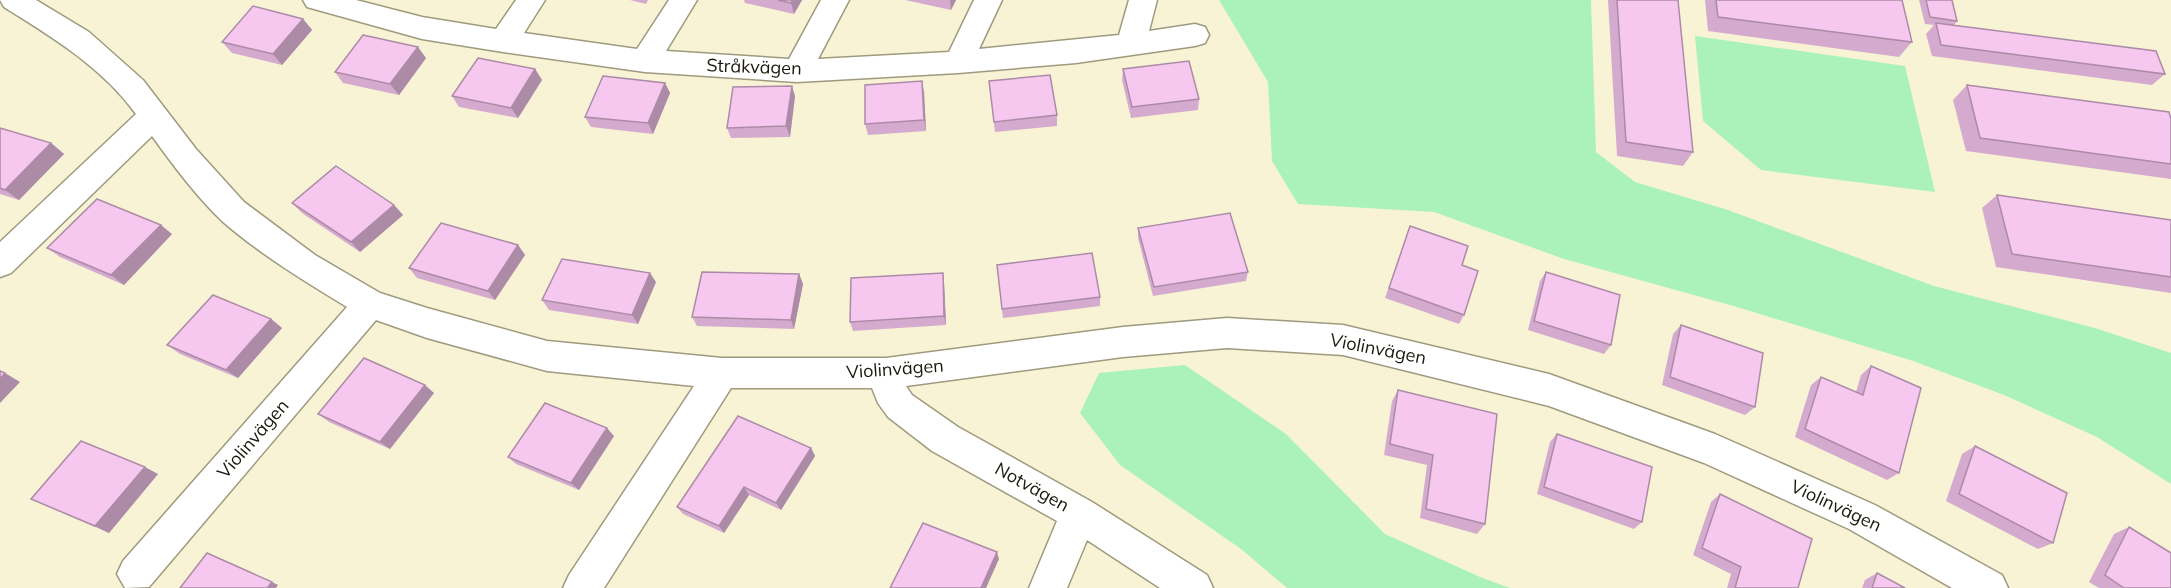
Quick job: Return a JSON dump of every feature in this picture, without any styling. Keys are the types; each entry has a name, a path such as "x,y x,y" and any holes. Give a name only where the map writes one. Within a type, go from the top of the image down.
{"street":[{"name":"Stråkvägen","path":"317,0 365,6 422,28 645,62 797,70 958,62 1076,52 1195,35"},
{"path":"503,41 531,0"},
{"path":"645,62 683,0"},
{"path":"797,70 835,0"},
{"path":"958,62 988,0"},
{"path":"1131,44 1143,0"},
{"name":"Violinvägen","path":"28,3 79,40 111,66 133,88 185,158 232,211 304,265 370,304 427,323 547,356 722,373 886,373 1122,342 1227,333 1344,340 1549,390 1715,451 1862,517 1989,588"},
{"path":"0,263 154,115"},
{"name":"Violinvägen","path":"136,574 370,304"},
{"path":"582,588 722,373"},
{"name":"Notvägen","path":"886,373 891,392 900,406 945,439 1079,514 1194,588"},
{"path":"1048,588 1079,514"}],"green space":[{"path":"1219,0 1591,0 1596,152 1635,182 1728,210 1934,286 2095,328 2171,353 2171,484 2097,437 2004,395 1913,361 1737,307 1564,259 1434,212 1298,204 1272,161 1268,82"},
{"path":"1695,36 1905,66 1935,192 1761,170 1703,121"},
{"path":"1185,365 1286,434 1385,534 1510,588 1287,588 1241,549 1120,465 1080,413 1099,373"}],"building":[{"path":"1617,0 1678,0 1693,152 1626,142"},
{"path":"1716,0 1902,0 1912,42 1718,17"},
{"path":"1926,0 1952,0 1957,21 1930,17"},
{"path":"253,6 303,19 273,54 222,42"},
{"path":"1936,23 2156,51 2165,74 1941,45"},
{"path":"363,35 418,47 390,84 335,72"},
{"path":"478,58 535,69 511,108 452,96"},
{"path":"1189,61 1199,99 1132,107 1123,69"},
{"path":"1050,75 1057,115 994,122 989,81"},
{"path":"603,76 665,83 648,123 585,117"},
{"path":"922,81 924,120 865,124 865,85"},
{"path":"1967,85 2169,112 2171,164 1980,138"},
{"path":"792,86 786,126 727,128 733,87"},
{"path":"0,128 51,143 5,190 0,188"},
{"path":"336,166 394,205 351,242 292,203"},
{"path":"1997,195 2171,220 2171,277 2012,254"},
{"path":"97,199 161,225 111,275 47,248"},
{"path":"1230,213 1248,272 1154,287 1138,228"},
{"path":"441,223 518,245 488,291 409,268"},
{"path":"1410,226 1468,246 1462,265 1478,271 1464,315 1389,288"},
{"path":"1092,253 1100,297 1002,309 997,265"},
{"path":"562,259 650,273 632,315 542,300"},
{"path":"702,272 799,274 791,320 692,317"},
{"path":"1546,272 1620,295 1611,345 1534,321"},
{"path":"943,273 944,316 850,322 851,278"},
{"path":"213,295 271,319 226,370 167,345"},
{"path":"1681,325 1763,353 1755,407 1670,377"},
{"path":"364,358 425,385 380,442 318,414"},
{"path":"1871,366 1921,388 1899,473 1805,429 1821,377 1863,395"},
{"path":"1398,390 1497,414 1485,524 1426,509 1433,455 1390,444"},
{"path":"545,403 607,428 571,483 508,457"},
{"path":"738,416 811,448 776,503 744,487 719,526 677,507"},
{"path":"1557,434 1652,467 1642,522 1544,487"},
{"path":"81,441 145,467 95,526 31,499"},
{"path":"1975,446 2067,493 2053,543 1959,494"},
{"path":"1720,494 1812,539 1798,588 1735,588 1741,567 1702,548"},
{"path":"923,523 997,552 981,588 890,588"},
{"path":"2129,527 2171,553 2171,588 2124,588 2105,575"},
{"path":"207,553 272,582 267,588 180,588"},
{"path":"1877,573 1905,588 1872,588"}]}
